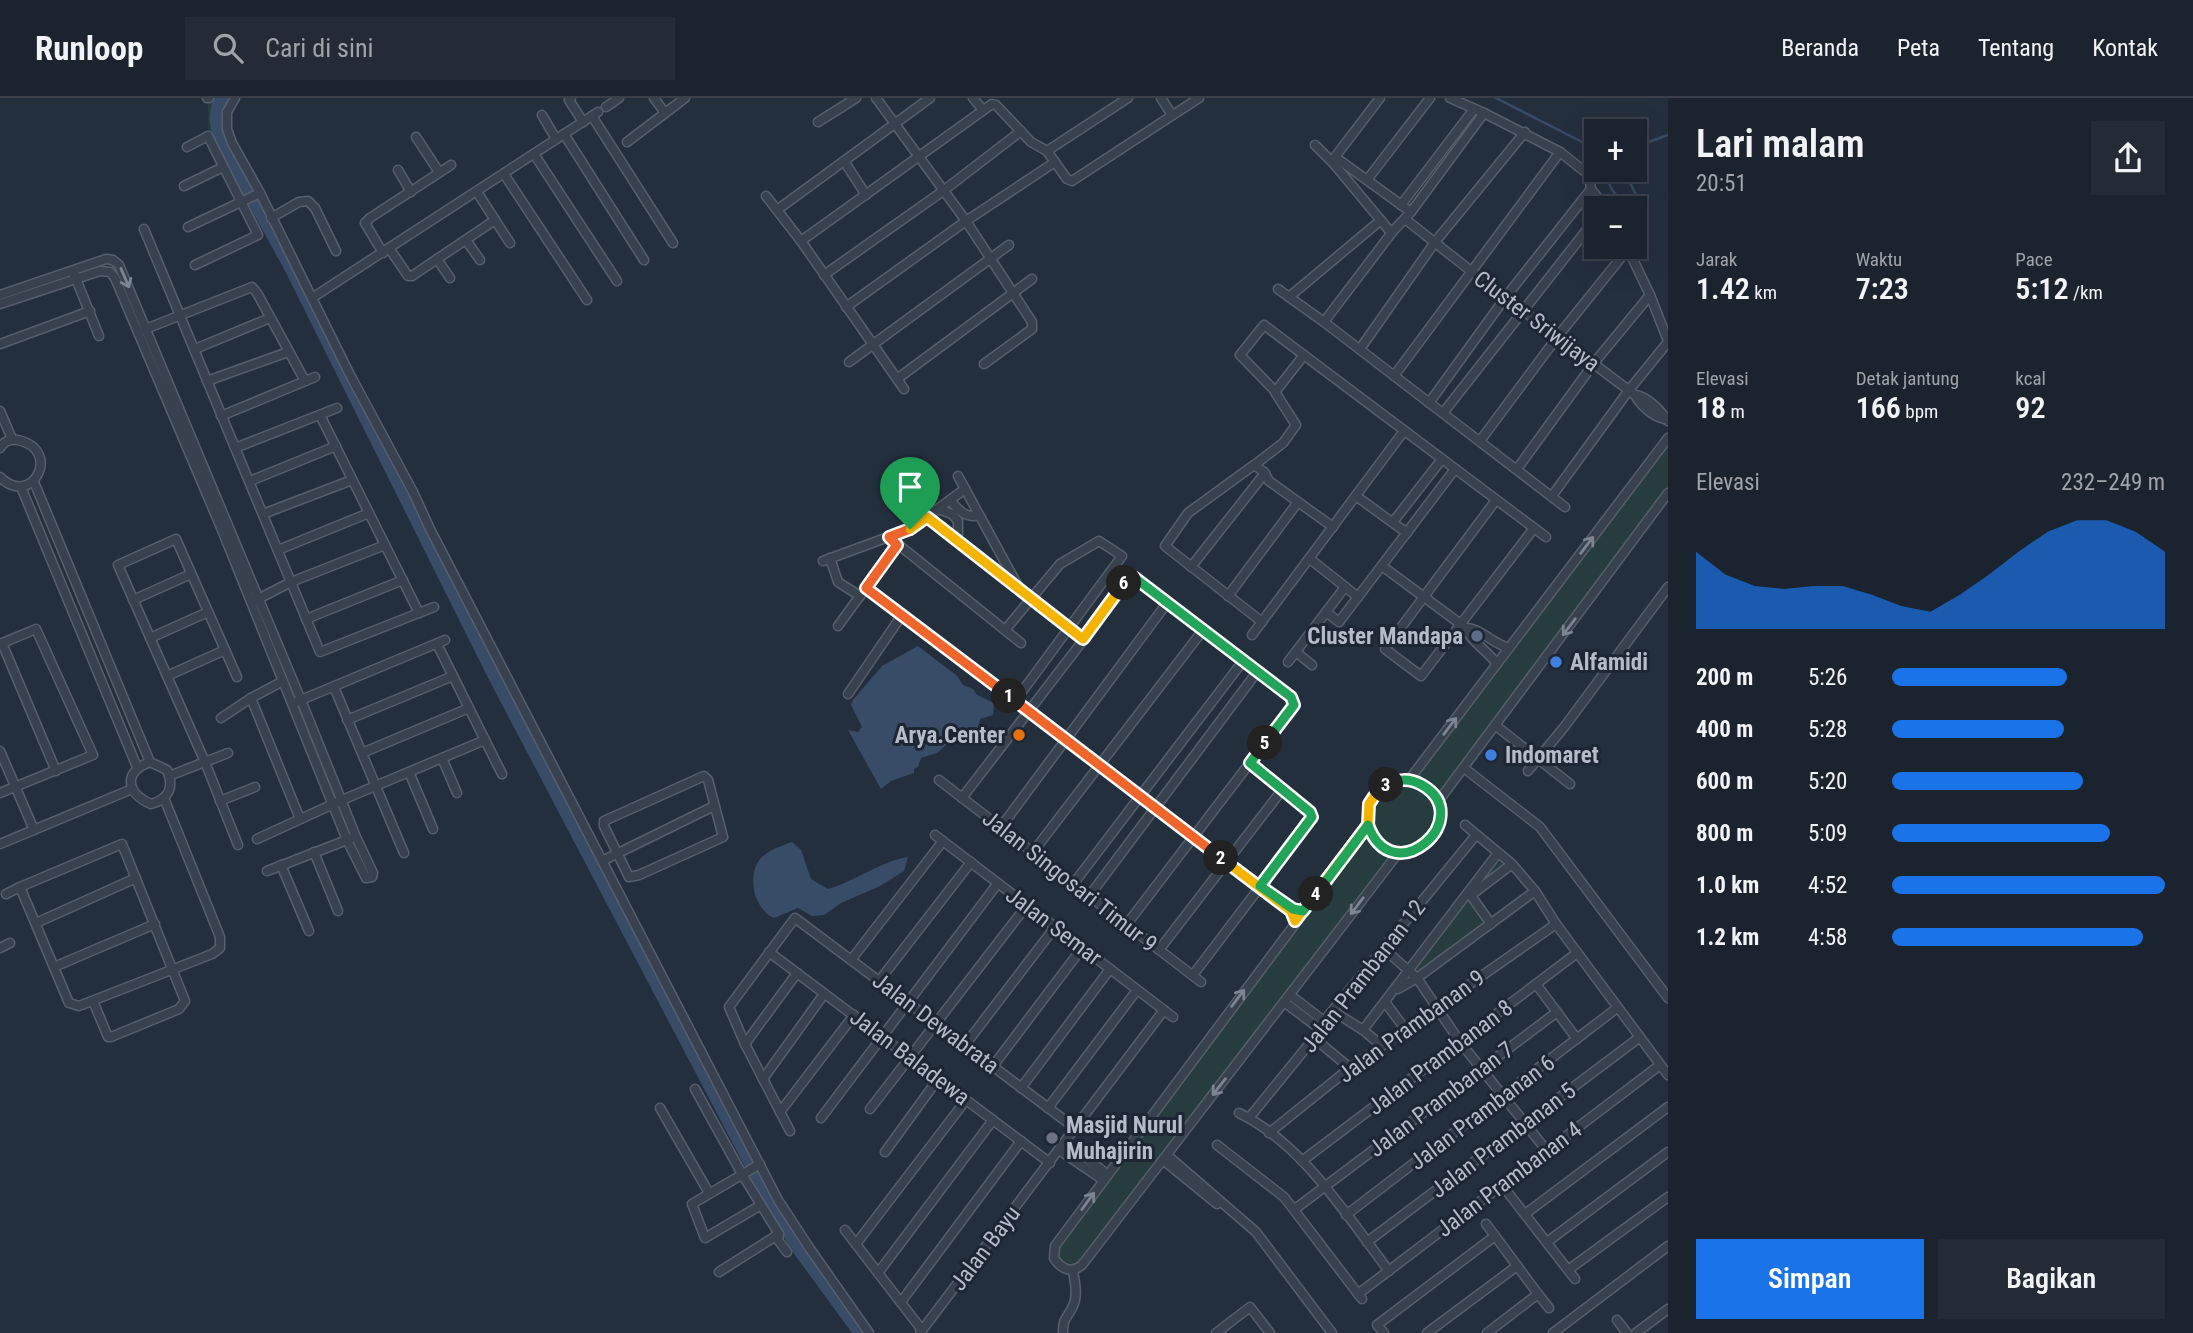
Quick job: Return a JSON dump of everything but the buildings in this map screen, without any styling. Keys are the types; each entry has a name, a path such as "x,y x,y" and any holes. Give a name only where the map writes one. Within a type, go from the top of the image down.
{"street":[{"path":"235,98 227,112 227,129 258,195 603,861 757,1165 810,1250 869,1333"},
{"path":"571,98 569,100 583,121"},
{"path":"312,298 619,98"},
{"path":"654,98 665,113"},
{"path":"627,142 685,98"},
{"path":"818,122 856,98"},
{"path":"876,98 966,221 1033,327 984,364"},
{"path":"777,210 929,98"},
{"path":"973,98 983,110"},
{"path":"1047,151 1128,98"},
{"path":"1161,98 1172,116"},
{"path":"801,241 995,104 1035,146 1047,151 1067,179 1074,181 1199,98"},
{"path":"1334,160 1380,98"},
{"path":"1367,180 1430,98"},
{"path":"1450,98 1525,132 1560,152 1589,175 1591,189 1596,196"},
{"path":"1401,205 1474,109"},
{"path":"599,112 673,243"},
{"path":"1324,322 1408,216 1484,113"},
{"path":"542,115 644,260"},
{"path":"824,275 943,191 1021,131"},
{"path":"1360,349 1435,242 1525,132"},
{"path":"187,147 208,136 258,235 195,265"},
{"path":"416,137 439,172"},
{"path":"1315,145 1334,160 1393,232"},
{"path":"1394,376 1560,152"},
{"path":"534,154 617,281"},
{"name":"Cluster Sriwijaya","path":"1334,160 1401,205 1408,216 1435,242 1505,298 1632,392 1649,401 1663,412 1667,420"},
{"path":"844,161 866,195"},
{"path":"846,307 966,221 1055,162"},
{"path":"451,165 365,223 386,250 408,276 495,220"},
{"path":"184,186 223,167"},
{"path":"398,170 411,192"},
{"path":"505,174 587,300"},
{"path":"1430,403 1505,298 1591,189"},
{"path":"477,192 510,243"},
{"path":"188,227 258,195"},
{"path":"766,197 801,241 904,389"},
{"path":"271,218 299,202 308,201 315,208 336,251"},
{"path":"1289,297 1381,220"},
{"path":"144,229 322,652 434,607"},
{"path":"1443,413 1584,233"},
{"path":"466,240 480,260"},
{"path":"849,362 1009,245"},
{"path":"106,259 107,271 115,278 137,333 195,455"},
{"path":"0,304 74,275 106,259 119,265 352,838 267,871"},
{"path":"437,259 450,278"},
{"path":"1480,442 1618,259"},
{"path":"1552,496 1668,342 1632,259"},
{"path":"0,295 74,275 107,271"},
{"path":"74,275 99,336"},
{"path":"897,379 1032,279"},
{"path":"137,333 250,287 257,293 304,381"},
{"path":"1278,289 1565,507"},
{"path":"1517,469 1594,363 1650,295"},
{"path":"0,344 90,311"},
{"path":"195,349 270,318"},
{"path":"1262,622 1165,547 1188,513 1283,443 1296,425 1276,392 1240,355 1264,325 1546,537"},
{"path":"207,382 288,352"},
{"path":"1276,392 1304,355"},
{"path":"221,415 315,377"},
{"path":"235,448 337,408"},
{"path":"0,411 12,439"},
{"path":"320,415 419,613"},
{"path":"1252,635 1404,431"},
{"path":"1409,780 1668,438"},
{"path":"0,477 6,483 21,487 34,482 41,469 41,458 36,449 27,442 12,439 1,443"},
{"path":"250,481 336,446"},
{"path":"1393,522 1442,459"},
{"path":"1253,466 1265,473 1269,481 1333,527"},
{"path":"1326,612 1339,622 1455,469"},
{"path":"1191,567 1265,473"},
{"path":"958,475 1019,589"},
{"path":"263,514 352,480"},
{"path":"34,482 150,762 167,770 171,780 169,793 164,799 151,804 140,799 132,789 132,774 137,767 150,762"},
{"path":"21,487 137,767"},
{"path":"860,596 838,582 826,560 910,529 965,489"},
{"path":"1437,803 1668,493"},
{"path":"1356,495 1407,533"},
{"path":"950,500 966,515 979,515"},
{"path":"1496,500 1385,649 1423,678 1534,528"},
{"path":"1228,596 1298,502"},
{"path":"938,509 952,514 958,520 958,534 954,538"},
{"path":"278,550 369,513"},
{"path":"927,517 1083,639"},
{"path":"889,537 1021,643"},
{"path":"237,677 176,539 118,565 205,762 238,845"},
{"path":"1005,630 1060,564 1094,543 1103,541 1122,556 1015,701"},
{"path":"255,600 292,582 385,545"},
{"path":"838,626 897,545"},
{"path":"988,565 993,556 1000,554"},
{"path":"1310,559 1358,597"},
{"path":"1382,566 1463,626 1468,635 1489,652 1497,664"},
{"path":"133,600 191,573"},
{"path":"962,798 1127,579 1135,578 1291,697 1294,705 1127,925"},
{"path":"306,619 403,580"},
{"path":"1288,662 1345,587"},
{"path":"1528,771 1668,587"},
{"path":"866,588 1262,888 1292,910 1303,911"},
{"path":"255,600 283,681 297,702"},
{"path":"1000,827 1167,603"},
{"path":"150,638 208,612"},
{"path":"848,694 902,615"},
{"path":"1463,626 1474,628 1494,644 1509,648"},
{"path":"0,793 56,771 93,755 36,629 1,643 56,771"},
{"path":"1034,852 1203,630"},
{"path":"297,702 441,642 453,676 502,774"},
{"path":"1489,652 1494,644"},
{"path":"167,676 225,650"},
{"path":"1296,652 1312,665"},
{"path":"1074,883 1242,661"},
{"path":"1090,895 1257,672"},
{"path":"347,720 453,676"},
{"path":"221,718 283,681"},
{"path":"334,687 404,853"},
{"path":"251,698 300,820"},
{"path":"362,753 469,708"},
{"path":"1495,725 1570,784"},
{"path":"257,839 485,740"},
{"path":"0,751 34,830"},
{"path":"169,776 228,753"},
{"path":"442,758 457,793"},
{"path":"1192,975 1262,888 1312,819 1305,807 1250,763"},
{"path":"1464,768 1540,827 1668,998"},
{"path":"409,772 433,829"},
{"path":"702,776 708,780 724,833 722,838 632,877 627,875 617,854 604,823 614,815 702,776"},
{"name":"Jalan Singosari Timur 9","path":"939,780 1201,982"},
{"path":"1409,780 1425,787 1437,803 1439,823 1434,836 1419,849 1399,852 1379,844 1368,825 1369,804 1377,792 1394,781 1409,780"},
{"path":"220,801 255,787"},
{"path":"0,844 132,789"},
{"path":"1160,950 1282,790"},
{"path":"20,887 69,1003 79,1006 212,954 220,948 221,943 164,799"},
{"path":"603,861 715,806"},
{"path":"1073,1271 1059,1265 1054,1258 1054,1249 1368,825"},
{"path":"1465,825 1512,864 1535,891 1556,924 1668,1075"},
{"name":"Jalan Prambanan 12","path":"1249,1118 1476,835"},
{"name":"Jalan Semar","path":"851,960 939,838 1173,1017"},
{"path":"6,894 121,844 186,1001 179,1009 108,1037 93,1000"},
{"path":"314,852 338,911"},
{"path":"1073,1271 1082,1265 1399,852"},
{"path":"1363,1030 1470,894 1498,853"},
{"path":"879,981 971,862"},
{"path":"1470,894 1512,864"},
{"path":"281,865 309,931"},
{"path":"36,923 136,878"},
{"path":"821,1118 998,883"},
{"path":"1395,991 1417,978 1535,891"},
{"path":"1470,894 1491,924"},
{"path":"870,1109 1027,905"},
{"path":"1292,910 1295,921"},
{"name":"Jalan Dewabrata","path":"769,952 793,919 797,918 1075,1128"},
{"path":"54,967 155,924"},
{"name":"Jalan Prambanan 9","path":"1269,1133 1350,1069 1556,924"},
{"path":"965,1045 1055,927"},
{"path":"0,948 10,943"},
{"path":"993,1066 1082,947"},
{"path":"1383,948 1417,978 1460,1042 1547,1151"},
{"path":"769,952 730,1007 745,1044 790,1131"},
{"name":"Jalan Baladewa","path":"769,952 1050,1163"},
{"name":"Jalan Prambanan 8","path":"1302,1161 1577,953"},
{"path":"1021,1088 1110,969"},
{"path":"745,1044 797,973"},
{"path":"1536,984 1577,1039"},
{"path":"1048,1108 1137,990"},
{"path":"763,1079 824,993"},
{"path":"1287,998 1322,1025"},
{"path":"1384,1002 1405,1029"},
{"name":"Jalan Prambanan 6","path":"1346,1215 1617,1008"},
{"name":"Jalan Bayu","path":"921,1332 1164,1010"},
{"path":"1333,1011 1382,1046"},
{"name":"Jalan Prambanan 7","path":"1295,1209 1557,1012"},
{"path":"780,1112 854,1015"},
{"name":"Jalan Prambanan 5","path":"1367,1242 1640,1037"},
{"path":"1314,1038 1350,1069"},
{"name":"Jalan Prambanan 4","path":"1295,1209 1360,1297 1389,1271 1660,1065"},
{"path":"885,1152 938,1079"},
{"path":"695,1088 787,1252"},
{"path":"856,1244 966,1100"},
{"path":"1525,1214 1668,1107"},
{"path":"660,1108 709,1193"},
{"path":"1239,1113 1269,1133 1302,1161 1389,1271"},
{"path":"878,1273 993,1120"},
{"path":"901,1302 1021,1141"},
{"path":"1217,1145 1277,1190 1295,1209"},
{"path":"1062,1146 1105,1177"},
{"path":"1547,1242 1668,1152"},
{"path":"1165,1157 1256,1232 1330,1333"},
{"path":"757,1165 692,1204 705,1238 761,1205"},
{"path":"1502,1185 1575,1279"},
{"path":"1568,1270 1668,1197"},
{"path":"1486,1224 1549,1308"},
{"path":"845,1230 921,1332"},
{"path":"719,1272 779,1234"},
{"path":"1377,1325 1495,1236"},
{"path":"1553,1333 1668,1246"},
{"path":"1427,1333 1517,1266"},
{"path":"1063,1333 1063,1320 1076,1297 1073,1271"},
{"path":"1487,1333 1538,1294"},
{"path":"1216,1333 1250,1307 1270,1333"},
{"path":"1636,1333 1668,1309"},
{"path":"1370,1315 1384,1333"},
{"path":"1617,1320 1627,1333"}],"green space":[{"path":"208,98 235,98 227,129 778,1200 869,1333 862,1333 799,1247 761,1180 535,749 274,232 253,198 243,202 208,136"},
{"path":"1668,438 1668,494 1438,803 1438,823 1431,838 1417,849 1398,852 1076,1270 1059,1265 1054,1249 1295,922 1293,909 1303,911 1368,826 1369,807 1377,793 1391,783 1409,780"},
{"path":"1498,853 1512,864 1471,895 1491,924 1395,991"}],"water":[{"path":"918,646 957,676 963,685 994,703 993,715 980,719 978,730 970,735 954,738 937,753 921,758 914,773 891,781 881,789 848,730 858,732 862,727 851,705 882,666"},
{"path":"792,842 801,850 811,879 828,889 897,859 908,857 904,871 880,886 841,903 824,915 812,916 798,908 774,918 761,907 757,899 754,872 765,854"}],"waterway":[{"path":"223,98 218,118 222,139 292,267 495,674 761,1180 799,1247 862,1333"},
{"path":"1496,98 1584,143"},
{"path":"1647,143 1668,135"},
{"path":"1608,182 1620,198 1631,204 1638,201 1630,182"}],"place":[{"name":"Cluster Mandapa","path":"1477,636"},
{"name":"Alfamidi","path":"1556,662"},
{"name":"Arya.Center","path":"1019,735"},
{"name":"Indomaret","path":"1491,755"},
{"name":"Masjid Nurul Muhajirin","path":"1052,1138"}],"route":[{"path":"910,529 889,537 897,545 866,588 1227,862 1264,889 1291,911 1295,921 1303,911 1368,825 1369,804 1377,792 1388,784 1409,780 1429,790 1436,800 1440,817 1434,836 1424,846 1412,852 1392,851 1379,844 1368,825 1317,893 1303,911 1293,909 1260,886 1312,819 1312,815 1250,763 1294,705 1291,697 1135,578 1127,579 1083,639 927,517 910,529"}]}
